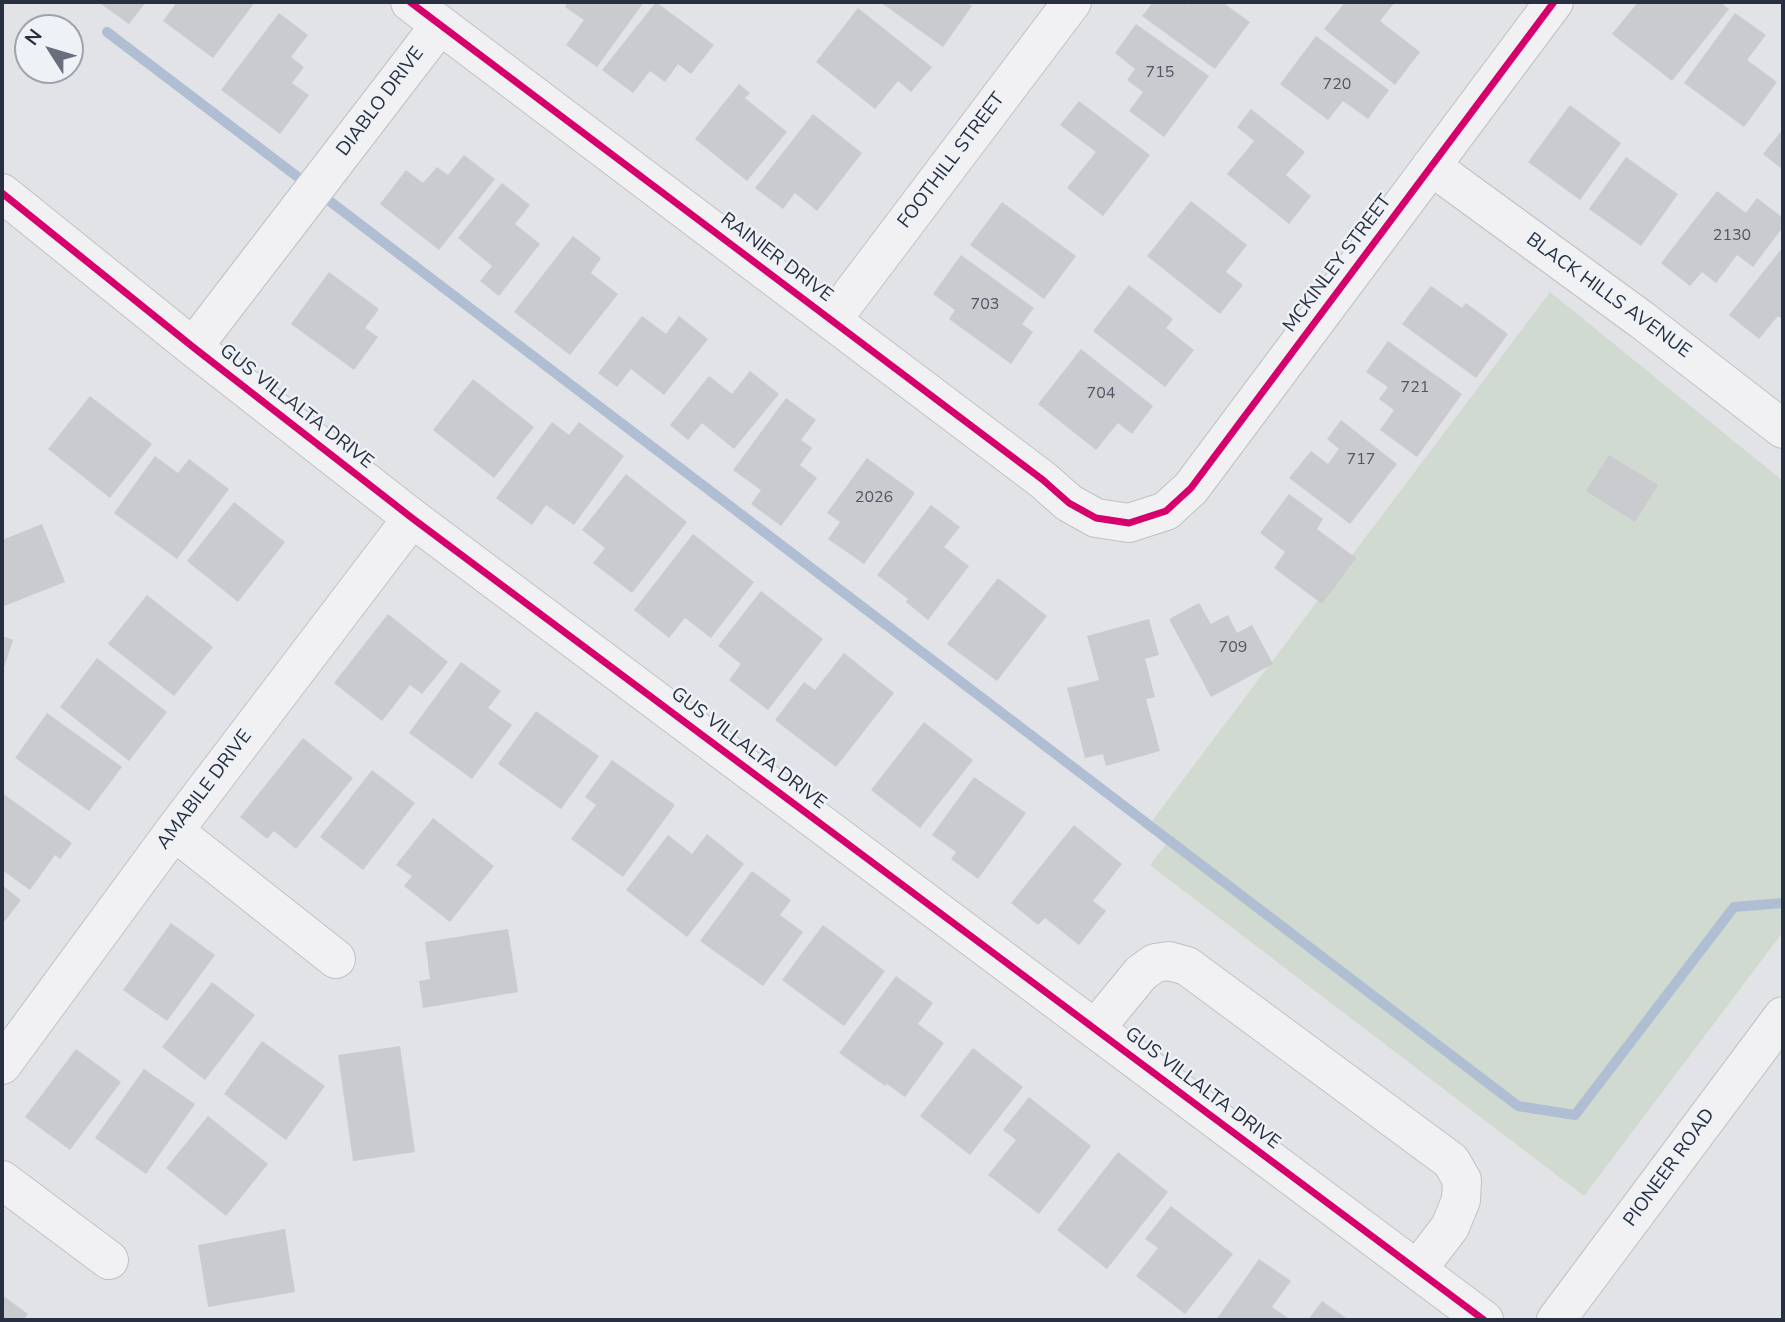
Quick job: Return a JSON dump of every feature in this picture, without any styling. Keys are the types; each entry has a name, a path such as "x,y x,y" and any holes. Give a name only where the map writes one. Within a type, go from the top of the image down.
{"street":[{"name":"RAINIER DRIVE","path":"410,2 1043,480 1069,503 1096,518 1129,523"},
{"name":"FOOTHILL STREET","path":"832,320 1072,2"},
{"name":"MCKINLEY STREET","path":"1129,523 1166,510 1191,488 1554,2"},
{"name":"DIABLO DRIVE","path":"193,347 440,25"},
{"name":"BLACK HILLS AVENUE","path":"1431,166 1653,328 1783,429"},
{"name":"GUS VILLALTA DRIVE","path":"2,193 193,347 412,517 1484,1320"},
{"name":"AMABILE DRIVE","path":"2,1065 174,831 412,517"},
{"path":"174,831 336,960"},
{"path":"1095,1029 1142,973 1155,963 1169,961 1187,967 1451,1161 1462,1180 1461,1200 1450,1227 1417,1270"},
{"name":"PIONEER ROAD","path":"1556,1320 1783,1016"},
{"path":"2,1180 109,1260"}],"shaded area":[{"path":"1550,292 1783,481 1783,932 1584,1196 1150,865 1172,836 1152,821"}],"building":[{"path":"98,2 146,2 129,24"},
{"path":"177,2 255,2 213,58 163,21"},
{"path":"568,2 644,2 597,67 566,45 584,20 565,7"},
{"path":"656,2 714,45 691,74 678,64 665,82 650,71 633,93 602,70"},
{"path":"880,2 966,2 972,6 943,47"},
{"path":"1153,2 1185,2 1189,5 1191,2 1222,2 1250,22 1215,69 1142,16"},
{"path":"1345,2 1395,2 1380,21 1420,52 1395,85 1324,29"},
{"path":"1638,2 1720,2 1729,9 1672,81 1612,34"},
{"path":"858,8 932,67 911,92 898,81 875,109 816,62"},
{"path":"279,13 308,35 291,57 304,67 292,83 309,95 280,134 221,90"},
{"path":"1735,13 1766,35 1747,60 1777,82 1744,127 1684,83"},
{"path":"1136,24 1209,76 1164,137 1129,111 1143,92 1127,80 1135,69 1115,53"},
{"path":"1316,36 1389,90 1368,119 1343,101 1328,120 1280,84"},
{"path":"739,84 750,93 745,98 787,132 747,181 695,139"},
{"path":"1079,101 1150,155 1103,216 1067,188 1096,152 1060,125"},
{"path":"1570,105 1621,143 1580,200 1528,162"},
{"path":"1251,109 1305,152 1286,175 1311,196 1289,224 1227,174 1254,141 1237,127"},
{"path":"813,114 862,153 817,211 795,193 783,209 755,188"},
{"path":"1783,129 1783,170 1763,154"},
{"path":"464,155 495,179 439,250 380,204 406,170 423,183 437,167 448,175"},
{"path":"1626,157 1678,194 1641,246 1589,209"},
{"path":"502,183 530,205 515,224 540,244 499,296 480,281 492,266 458,238"},
{"path":"1717,191 1746,213 1757,198 1783,218 1783,227 1753,267 1737,255 1716,283 1702,272 1690,286 1661,263"},
{"path":"1191,201 1247,245 1226,272 1243,285 1220,314 1147,256"},
{"path":"1002,202 1076,256 1044,299 970,245"},
{"path":"573,236 601,258 591,273 618,294 570,355 514,312"},
{"path":"1783,247 1783,320 1778,316 1759,339 1729,315"},
{"path":"961,255 1034,308 1022,324 1033,332 1011,364 949,319 955,310 933,294"},
{"path":"329,272 379,309 365,328 378,337 354,370 291,324"},
{"path":"1129,285 1173,319 1166,328 1194,350 1165,387 1093,331"},
{"path":"1431,286 1462,308 1466,303 1508,334 1476,378 1402,324"},
{"path":"642,316 666,334 679,316 708,339 664,395 631,369 617,387 598,373"},
{"path":"1388,341 1462,394 1417,457 1380,430 1394,410 1379,399 1388,387 1366,372"},
{"path":"1081,349 1153,406 1132,434 1118,423 1096,450 1038,404"},
{"path":"750,371 779,394 734,449 702,423 688,440 670,425 709,376 732,394"},
{"path":"473,379 534,427 494,478 433,430"},
{"path":"90,396 152,444 110,498 48,449"},
{"path":"786,398 816,420 801,440 812,448 800,465 817,478 781,526 751,504 761,490 733,470"},
{"path":"1341,420 1397,464 1350,524 1289,478 1311,451 1328,464 1339,449 1327,439"},
{"path":"552,422 569,435 579,422 624,456 574,525 546,505 532,525 496,498"},
{"path":"1609,455 1658,485 1635,522 1586,491"},
{"path":"155,456 178,473 189,459 229,489 177,559 114,513"},
{"path":"867,458 915,493 864,564 828,539 840,522 827,513"},
{"path":"626,474 687,522 632,593 593,563 605,548 582,530"},
{"path":"1289,494 1323,519 1317,529 1356,558 1322,604 1274,568 1285,552 1260,533"},
{"path":"234,502 285,542 238,602 187,561"},
{"path":"931,505 960,527 944,547 969,566 928,620 906,602 908,599 877,575"},
{"path":"42,524 65,582 2,607 2,540"},
{"path":"693,534 754,582 711,638 685,618 669,638 634,610"},
{"path":"998,578 1047,616 997,681 947,644"},
{"path":"761,591 823,639 768,710 729,680 741,664 718,646"},
{"path":"147,595 213,647 174,696 108,644"},
{"path":"1199,603 1211,624 1228,615 1237,633 1252,625 1273,664 1211,697 1169,619"},
{"path":"388,614 448,662 422,694 410,685 382,721 334,683"},
{"path":"1149,619 1159,655 1145,659 1155,697 1146,699 1160,751 1106,766 1103,754 1085,758 1067,688 1099,680 1087,636"},
{"path":"2,636 13,640 2,674"},
{"path":"844,653 894,693 836,767 775,720 804,682 815,690"},
{"path":"97,658 167,712 129,761 60,707"},
{"path":"461,662 501,691 488,708 512,725 472,779 409,733"},
{"path":"536,711 599,756 561,809 498,764"},
{"path":"47,713 122,767 89,811 15,758"},
{"path":"924,722 973,760 920,828 871,790"},
{"path":"303,738 353,778 296,849 274,831 267,839 240,817"},
{"path":"612,760 675,805 623,877 571,839 596,805 585,797"},
{"path":"372,770 415,803 363,870 320,837"},
{"path":"974,777 1026,813 978,879 951,859 956,852 932,835"},
{"path":"2,793 72,843 60,859 55,855 30,890 2,870"},
{"path":"433,818 494,866 450,922 404,886 412,876 396,865"},
{"path":"1074,825 1122,864 1093,901 1106,911 1079,945 1045,918 1038,925 1011,903"},
{"path":"707,834 744,864 687,937 626,890 668,835 692,854"},
{"path":"752,871 791,900 780,915 803,932 763,986 700,941"},
{"path":"2,885 21,900 2,925"},
{"path":"171,923 215,955 167,1021 123,990"},
{"path":"823,925 885,971 844,1026 782,980"},
{"path":"508,929 518,992 423,1008 419,981 430,979 425,942"},
{"path":"896,976 933,1003 918,1024 944,1043 905,1097 839,1053"},
{"path":"212,982 255,1015 205,1080 162,1047"},
{"path":"262,1041 325,1086 286,1140 224,1094"},
{"path":"400,1046 415,1152 353,1161 338,1055"},
{"path":"973,1048 1023,1087 970,1155 920,1116"},
{"path":"76,1049 121,1082 70,1150 25,1117"},
{"path":"144,1069 195,1104 146,1174 95,1138"},
{"path":"1029,1097 1091,1146 1039,1214 988,1175 1016,1140 1003,1130"},
{"path":"208,1116 268,1164 226,1216 166,1168"},
{"path":"1118,1152 1168,1192 1107,1269 1057,1230"},
{"path":"1171,1206 1233,1254 1185,1314 1136,1276 1158,1248 1145,1239"},
{"path":"285,1229 295,1292 208,1307 198,1245"},
{"path":"1259,1259 1291,1281 1272,1307 1291,1320 1216,1320"},
{"path":"2,1295 28,1314 23,1320 2,1320"},
{"path":"1322,1301 1349,1320 1308,1320"}],"waterway":[{"path":"107,32 307,184"},
{"path":"319,193 1518,1106 1575,1115 1734,907 1783,903"}],"cycle path":[{"path":"410,2 1043,480 1069,503 1096,518 1129,523 1166,511 1191,488 1554,2"},
{"path":"2,193 412,518 1484,1320"}]}
